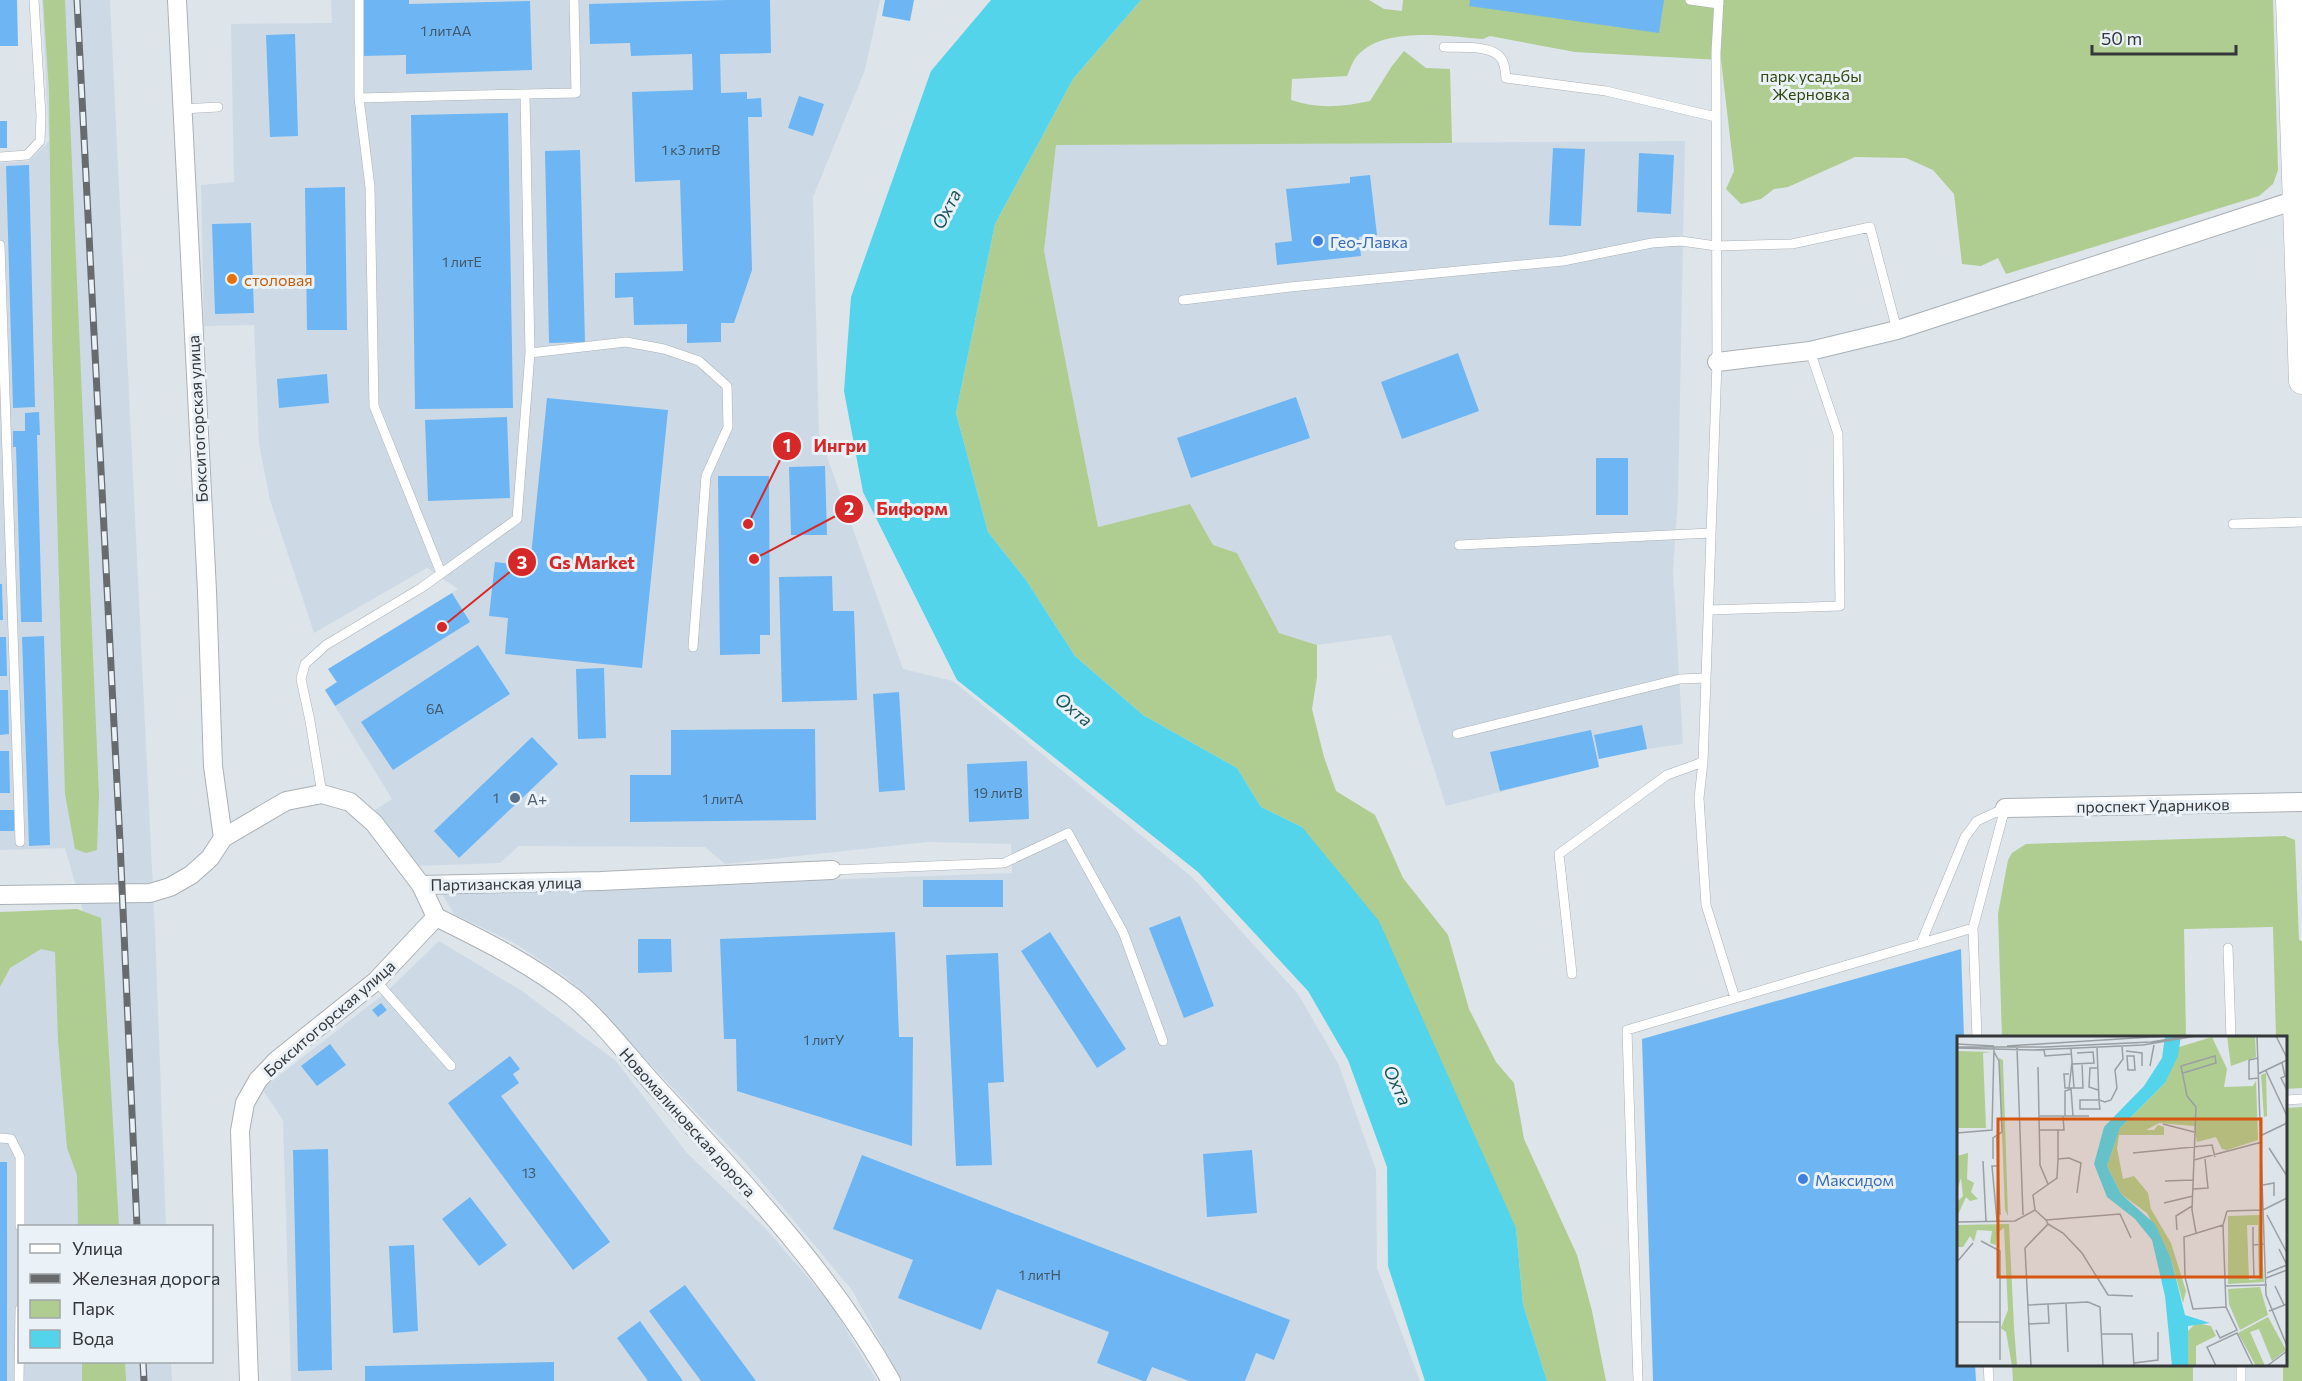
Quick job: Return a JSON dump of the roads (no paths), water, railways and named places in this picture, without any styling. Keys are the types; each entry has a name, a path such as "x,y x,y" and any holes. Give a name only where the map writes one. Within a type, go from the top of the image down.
{"main road":[{"path":"2289,0 2298,153 2302,381"}],"street":[{"name":"Бокситогорская улица","path":"177,0 207,591 213,766 223,838"},
{"path":"1717,362 1810,351 1897,330 2299,200"},
{"name":"Партизанская улица","path":"0,895 150,893 170,888 191,875 210,858 223,838 286,801 322,794 350,802 366,816 421,885 601,881 832,870"},
{"name":"проспект Ударников","path":"2005,808 2302,802"},
{"path":"421,885 436,917"},
{"name":"Бокситогорская улица","path":"249,1381 240,1131 246,1102 258,1080 277,1060 376,981 436,917"},
{"name":"Новомалиновская дорога","path":"436,917 483,940 542,975 574,999 733,1169 826,1282 861,1332 891,1381"}],"lane":[{"path":"0,157 27,155 40,141 41,116 34,0"},
{"path":"358,0 359,98 369,187 374,405 441,573"},
{"path":"359,98 576,93 574,0"},
{"path":"1690,0 1719,2 1716,52 1717,362 1703,762 1699,798 1706,905 1735,998"},
{"path":"1444,47 1483,49 1497,54 1504,64 1506,78 1606,91 1716,117"},
{"path":"322,794 302,679 305,664 326,645 421,588 517,519 530,353 525,94"},
{"path":"182,109 218,107"},
{"path":"1183,300 1290,286 1563,261 1652,243 1681,241 1716,246 1792,244 1870,227 1897,330"},
{"path":"0,245 3,411 21,842"},
{"path":"530,353 626,342 664,349 699,361 727,386 728,427 706,476 693,647"},
{"path":"1709,610 1840,606 1838,434 1810,351"},
{"path":"2233,524 2302,522"},
{"path":"1460,545 1711,534"},
{"path":"1457,734 1680,680 1706,678"},
{"path":"1572,974 1559,854 1668,775 1703,762"},
{"path":"1921,943 1965,837 1977,821 2005,808"},
{"path":"1977,1036 1973,928 2005,808"},
{"path":"832,870 1004,863 1068,833 1123,933 1164,1041"},
{"path":"1638,1381 1626,1030 1973,928"},
{"path":"2228,948 2231,1036"},
{"path":"376,981 451,1066"},
{"path":"2287,1100 2302,1099"},
{"path":"0,1138 11,1139 20,1157 20,1225"},
{"path":"19,1363 19,1381"},
{"path":"1988,1366 1989,1381"}],"water":[{"name":"Охта","path":"991,0 1141,0 1073,79 995,224 956,413 988,532 1026,580 1075,656 1143,715 1237,768 1261,807 1302,827 1379,921 1516,1228 1523,1304 1547,1381 1425,1381 1388,1266 1387,1167 1348,1060 1308,991 1198,872 957,680 863,492 844,391 851,297 931,71"}],"railway":[{"path":"77,0 137,1225"},
{"path":"143,1363 144,1381"}],"place":[{"name":"Гео-Лавка","path":"1318,241"},
{"name":"столовая","path":"232,279"},
{"name":"Ингри","path":"748,524"},
{"name":"Биформ","path":"754,559"},
{"name":"Gs Market","path":"442,627"},
{"name":"А+","path":"515,798"},
{"name":"Максидом","path":"1803,1179"}],"park label":[{"name":"парк усадьбы Жерновка","path":"1811,84"}]}
